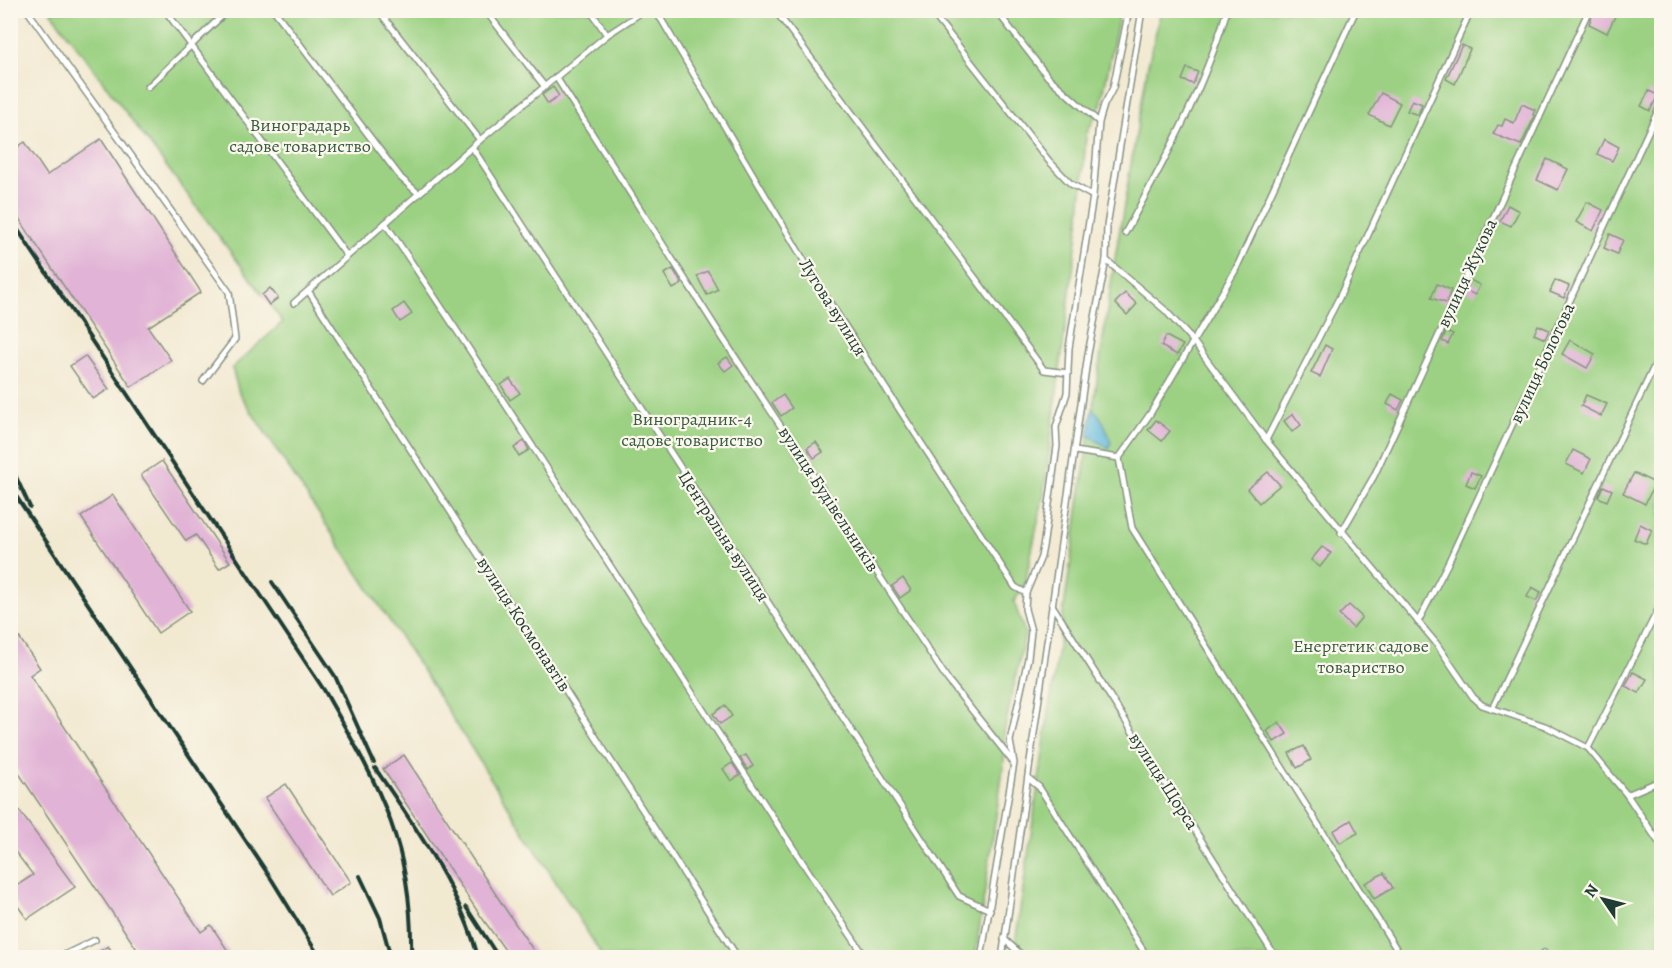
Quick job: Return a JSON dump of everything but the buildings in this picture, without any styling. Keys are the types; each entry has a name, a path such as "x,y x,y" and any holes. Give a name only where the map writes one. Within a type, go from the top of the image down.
{"lane":[{"path":"27,10 229,292 235,339 203,381"},
{"path":"165,10 347,256"},
{"path":"148,87 228,10"},
{"path":"274,10 401,178 418,193"},
{"path":"378,10 480,140"},
{"path":"485,10 545,87"},
{"path":"590,10 607,35"},
{"path":"294,303 480,140 607,35 645,10"},
{"name":"Лугова вулиця","path":"653,10 661,19 819,286 1015,587 1026,593"},
{"path":"774,10 1044,370 1068,373"},
{"path":"930,10 1049,162 1071,184 1093,196"},
{"path":"996,10 1002,14 1047,77 1099,122"},
{"path":"981,957 1014,763 1010,741 1028,658 1031,631 1025,609 1026,593 1041,557 1058,446 1056,427 1067,393 1093,196 1099,122 1104,105 1113,88 1129,10"},
{"path":"1002,957 1088,354 1106,260 1107,226 1142,10"},
{"path":"1125,234 1175,143 1212,62 1227,10"},
{"path":"1119,458 1134,440 1235,271 1356,10"},
{"path":"1266,440 1340,296 1471,10"},
{"name":"вулиця Жукова","path":"1341,533 1374,476 1589,10"},
{"name":"вулиця Будівельників","path":"556,77 722,337 948,680 1014,763"},
{"name":"вулиця Болотова","path":"1418,622 1489,477 1662,102"},
{"name":"Центральна вулиця","path":"472,147 958,896 990,910"},
{"path":"386,223 480,363 711,723 866,957"},
{"path":"1106,260 1165,310 1193,341 1266,440 1341,533 1418,622 1473,697 1492,709 1545,726 1588,748 1627,795 1662,847"},
{"name":"вулиця Космонавтів","path":"309,292 738,957"},
{"path":"1492,709 1662,350"},
{"path":"1075,451 1119,458"},
{"path":"1119,458 1132,528 1402,957"},
{"path":"1588,748 1662,602"},
{"name":"вулиця Щорса","path":"1053,605 1276,957"},
{"path":"1028,778 1039,787 1148,957"},
{"path":"1627,795 1662,780"},
{"path":"1004,939 1025,957"},
{"path":"58,957 94,940"}],"green space":[{"name":"Виноградник-4 садове товариство","path":"50,11 1120,11 1101,105 1086,135 1080,216 1043,498 1025,583 1014,602 1025,633 1004,732 1004,762 975,957 603,957 428,679 239,393 232,368 283,322"},
{"name":"Енергетик садове товариство","path":"1161,11 1661,11 1661,957 1013,958 1114,264 1148,65"}],"water":[{"path":"1093,409 1106,429 1111,443 1108,448 1088,435"}],"railway":[{"path":"10,218 324,690 361,756 389,817 399,848 406,881 411,958"},
{"path":"10,464 30,507"},
{"path":"10,487 272,880 320,958"},
{"path":"272,582 335,676 374,763"},
{"path":"375,768 420,835 449,884 471,934 478,958"},
{"path":"360,876 380,918 391,958"},
{"path":"466,907 499,958"}],"park label":[{"name":"Виноградарь садове товариство","path":"300,135"}]}
